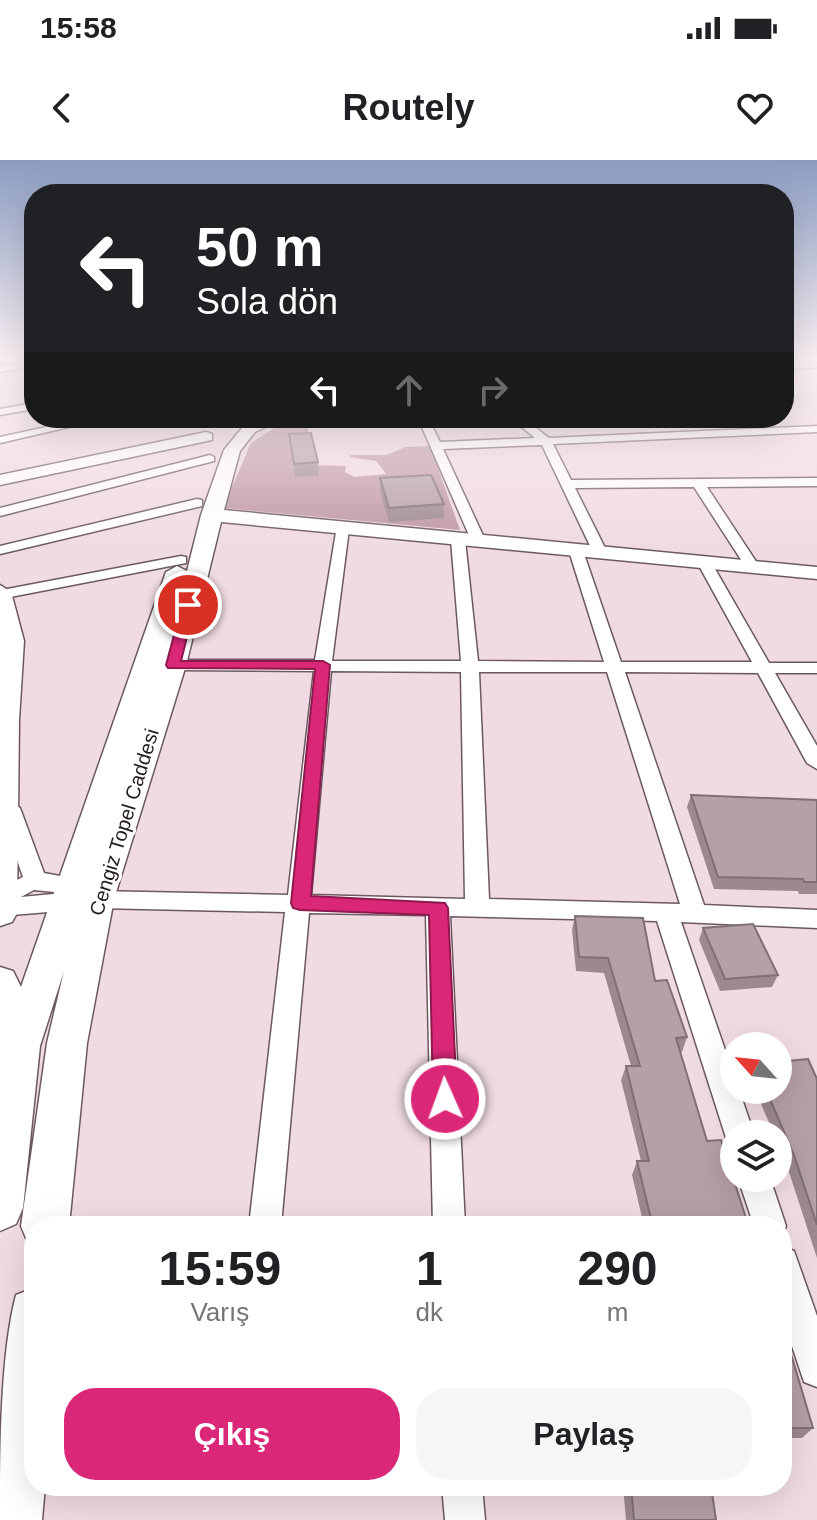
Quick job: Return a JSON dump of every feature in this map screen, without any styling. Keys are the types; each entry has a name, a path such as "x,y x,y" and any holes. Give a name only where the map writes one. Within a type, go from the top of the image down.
{"main road":[{"name":"Cengiz Topel Caddesi","path":"46,1216 67,1043 79,896 181,560 232,450 246,428"},
{"name":"Cengiz Topel Caddesi","path":"0,1208 20,1046 173,665 204,509 201,429"},
{"path":"0,469 201,429"},
{"path":"0,480 201,429"},
{"path":"204,509 342,529 817,573"},
{"path":"1,594 7,636 2,717 5,797 1,906"},
{"path":"0,982 20,1046"},
{"path":"13,1520 24,1426"}],"street":[{"path":"794,427 798,430"},
{"path":"0,440 56,428"},
{"path":"428,428 468,541 477,908"},
{"path":"529,428 546,441 601,554"},
{"path":"696,428 704,434"},
{"path":"0,512 201,429"},
{"path":"436,446 817,429"},
{"path":"566,484 817,482"},
{"path":"698,483 752,566"},
{"path":"0,550 204,509"},
{"path":"266,1216 323,665 342,529"},
{"path":"576,551 695,913"},
{"path":"1,594 181,560"},
{"path":"704,562 817,763"},
{"path":"173,665 817,668"},
{"path":"5,797 36,882"},
{"path":"1,906 12,890 36,882 55,880 79,896"},
{"path":"1,906 79,896 817,919"},
{"path":"438,908 449,1216"},
{"path":"666,912 734,1120"},
{"path":"759,1192 767,1216"},
{"path":"792,1293 817,1369"},
{"path":"463,1496 465,1520"}],"shaded area":[{"path":"274,428 308,428 315,465 346,466 345,472 354,477 386,474 376,461 349,457 351,455 387,455 405,447 430,446 460,530 223,508 251,443"}],"building":[{"path":"311,433 318,462 294,464 289,434"},
{"path":"431,475 444,504 389,508 380,478"},
{"path":"691,795 817,800 817,882 718,877"},
{"path":"575,916 643,918 655,981 667,980 687,1037 676,1038 707,1141 720,1140 720,1192 738,1192 745,1216 650,1216 637,1161 649,1161 626,1066 640,1066 608,958 579,957"},
{"path":"753,924 778,975 725,979 703,928"},
{"path":"808,1059 817,1079 817,1225 792,1150 792,1120 779,1120 772,1104 792,1104 792,1061"},
{"path":"792,1357 813,1428 792,1428"},
{"path":"632,1496 712,1496 716,1520 634,1520"}],"route":[{"path":"188,605 173,665 323,665 300,903 438,908 445,1099"}]}
